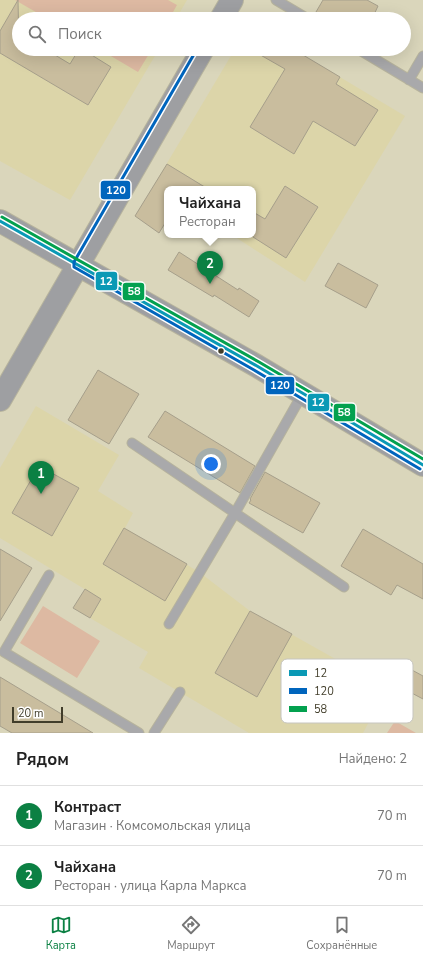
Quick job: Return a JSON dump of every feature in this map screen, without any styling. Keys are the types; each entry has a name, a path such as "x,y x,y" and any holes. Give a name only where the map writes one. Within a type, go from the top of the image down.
{"main road":[{"path":"225,12 232,0"},
{"path":"0,400 199,56"},
{"path":"0,221 303,393 423,465"}],"lane":[{"path":"276,0 296,12"},
{"path":"369,56 423,88"},
{"path":"408,80 423,56"},
{"path":"169,624 235,513 303,393"},
{"path":"132,443 344,587"},
{"path":"49,575 4,652 139,733"},
{"path":"154,733 180,692"}],"shaded area":[{"path":"0,0 187,0 180,12 12,12 12,56 155,56 70,200 0,161"},
{"path":"15,0 168,0 177,5 173,12 36,12"},
{"path":"111,56 148,56 138,72"},
{"path":"231,56 305,56 405,116 305,282 237,238 256,238 256,186 164,186 164,191 154,185"},
{"path":"36,406 119,455 98,491 133,513 125,528 199,572 250,611 335,659 281,659 281,723 368,723 363,733 249,733 139,668 148,652 90,618 101,599 0,538 0,468"},
{"path":"43,606 100,641 77,678 20,643"},
{"path":"394,723 398,723 416,733 387,733"}],"building":[{"path":"18,0 18,12 12,12 12,56 57,56 70,64 75,56 93,56 111,67 88,105 0,53 0,31"},
{"path":"323,0 367,0 378,6 375,12 316,12"},
{"path":"262,56 305,56 340,77 336,84 378,110 355,146 313,121 294,154 250,127 285,69"},
{"path":"167,164 203,186 164,186 164,225 159,233 135,216"},
{"path":"285,186 318,207 286,258 255,238 256,238 256,214 265,219"},
{"path":"179,252 238,290 239,288 259,301 249,317 214,295 213,297 168,270"},
{"path":"338,263 378,285 366,308 325,286"},
{"path":"98,370 139,394 109,444 68,420"},
{"path":"165,411 255,466 240,493 148,437"},
{"path":"39,466 79,488 52,536 12,513"},
{"path":"265,472 320,503 303,533 249,503"},
{"path":"124,528 187,564 165,601 103,564"},
{"path":"363,529 423,564 423,599 397,585 391,595 341,566"},
{"path":"0,549 32,568 0,621"},
{"path":"85,589 101,599 90,618 73,608"},
{"path":"250,611 292,634 257,697 215,673"},
{"path":"413,671 423,676 423,699 413,694"},
{"path":"0,677 93,733 12,733 0,726"}],"transit line":[{"name":"120","path":"193,56 74,262 74,267 254,370 420,469"},
{"name":"58","path":"2,217 259,362 423,459"},
{"name":"12","path":"0,221 257,366 423,465"}],"place":[{"name":"Чайхана","path":"210,284"},
{"name":"Контраст","path":"41,494"}]}
